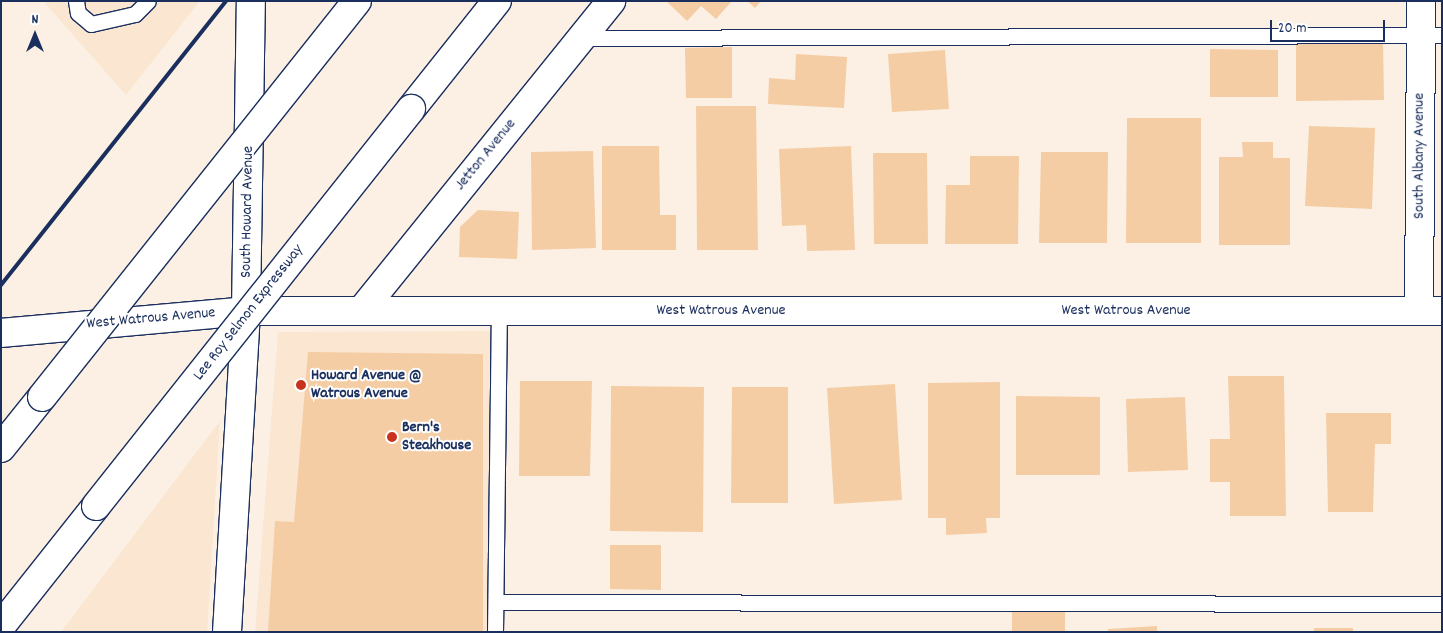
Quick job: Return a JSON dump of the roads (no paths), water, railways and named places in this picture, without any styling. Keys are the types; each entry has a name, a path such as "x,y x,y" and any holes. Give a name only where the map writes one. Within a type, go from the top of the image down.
{"main road":[{"name":"South Howard Avenue","path":"227,632 246,311 251,1"},
{"path":"1,448 357,1"},
{"name":"Lee Roy Selmon Expressway","path":"1,626 496,1"},
{"name":"Jetton Avenue","path":"362,310 611,1"},
{"name":"South Albany Avenue","path":"1421,1 1431,35 1430,311"},
{"name":"West Watrous Avenue","path":"1,333 246,311 1430,311"}],"lane":[{"path":"76,1 78,13 91,24 135,14 148,1"},
{"path":"582,38 1431,35"},
{"path":"495,632 499,310"},
{"path":"496,602 1442,604"}],"railway":[{"path":"1,285 226,1"}],"place":[{"name":"Howard Avenue @ Watrous Avenue","path":"301,385"},
{"name":"Bern's Steakhouse","path":"392,437"}]}
